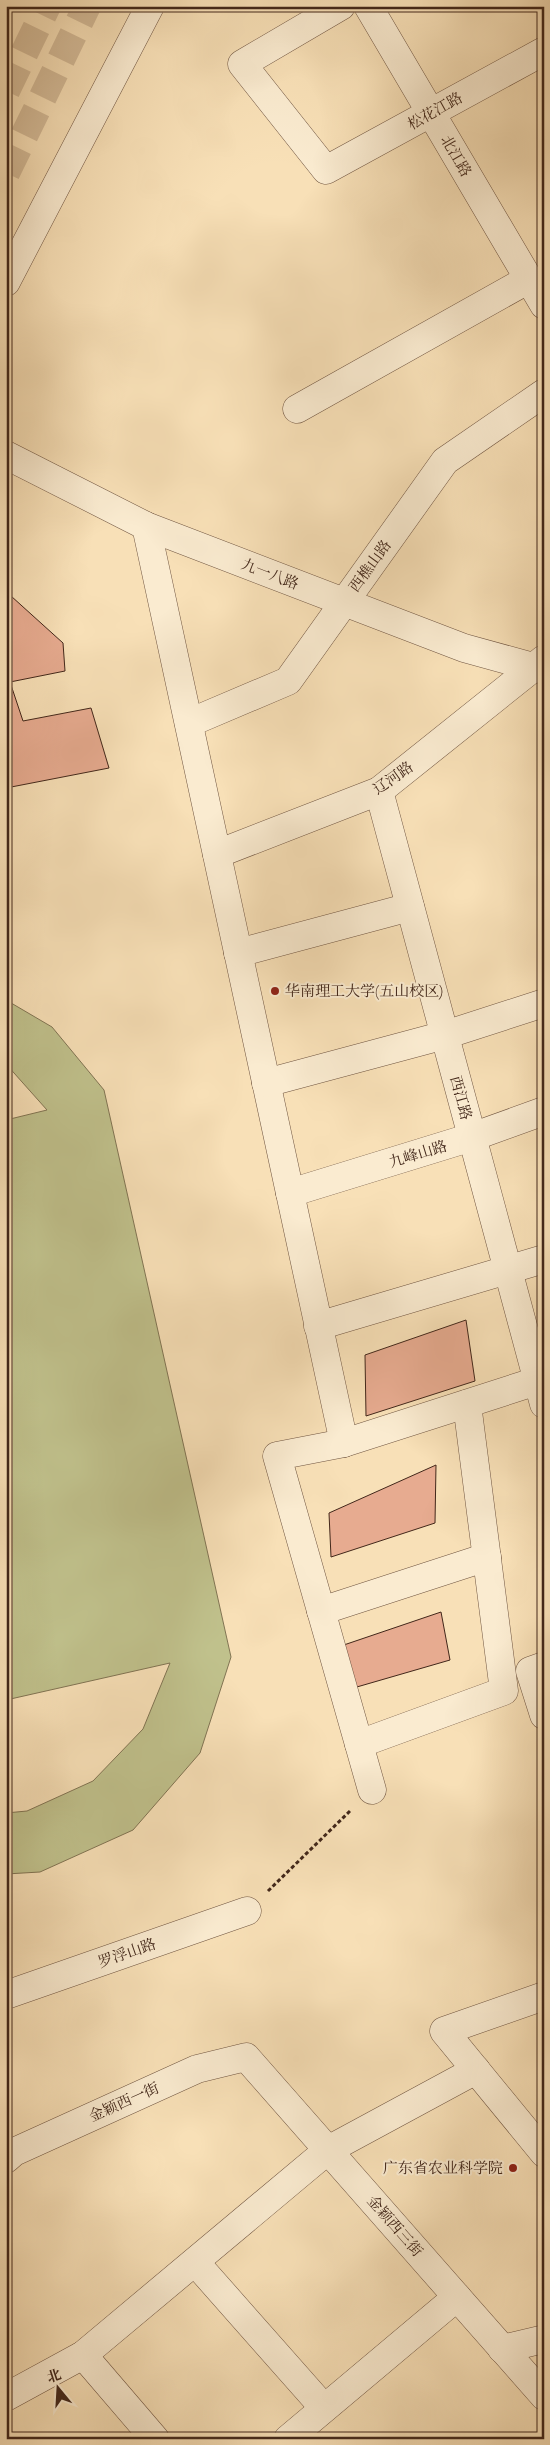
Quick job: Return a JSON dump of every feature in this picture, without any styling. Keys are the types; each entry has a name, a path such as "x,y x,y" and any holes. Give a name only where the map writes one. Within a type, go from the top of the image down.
{"street":[{"path":"6,282 150,6"},
{"name":"松花江路","path":"341,6 242,64 326,170 544,51"},
{"name":"北江路","path":"368,6 544,305"},
{"path":"297,409 528,279"},
{"name":"西樵山路","path":"188,723 288,681 445,461 544,393"},
{"name":"九一八路","path":"6,455 146,526 464,648 540,665"},
{"path":"146,526 344,1443"},
{"name":"辽河路","path":"217,854 379,791 540,665"},
{"name":"西江路","path":"379,791 540,1393"},
{"path":"238,953 410,907"},
{"path":"266,1083 445,1035 544,1003"},
{"name":"九峰山路","path":"290,1193 472,1137 544,1111"},
{"path":"318,1326 544,1259"},
{"path":"372,1790 277,1456 344,1443 467,1404 540,1393"},
{"path":"359,1744 504,1691 467,1404"},
{"path":"321,1611 487,1557"},
{"path":"544,1666 530,1671 544,1715"},
{"name":"罗浮山路","path":"6,1995 247,1911"},
{"path":"544,1996 444,2031 544,2153"},
{"name":"金颖西三街","path":"246,2056 544,2396"},
{"name":"金颖西一街","path":"6,2159 14,2152 197,2069 246,2056"},
{"path":"6,2397 83,2355 328,2150 476,2070"},
{"path":"194,2262 324,2408"},
{"path":"288,2439 456,2297"},
{"path":"502,2349 544,2339"},
{"path":"83,2355 155,2439"}],"path":[{"path":"6,17 10,6"},
{"path":"247,1911 372,1790"}],"green space":[{"path":"6,1000 52,1027 104,1090 231,1657 200,1753 133,1830 40,1872 6,1874 6,1813 27,1811 93,1781 143,1729 170,1663 6,1700 6,1120 47,1110 6,1064"}],"building":[{"path":"11,596 63,643 65,671 10,682 23,721 91,708 109,768 6,788 6,600"},
{"path":"466,1320 475,1381 366,1416 365,1355"},
{"path":"436,1465 435,1523 331,1557 329,1513"},
{"path":"441,1612 450,1660 343,1691 332,1649"}],"tunnel":[{"path":"6,91 47,6"},
{"path":"6,173 87,6"}],"place":[{"name":"华南理工大学(五山校区)","path":"275,991"},
{"name":"广东省农业科学院","path":"513,2168"}]}
